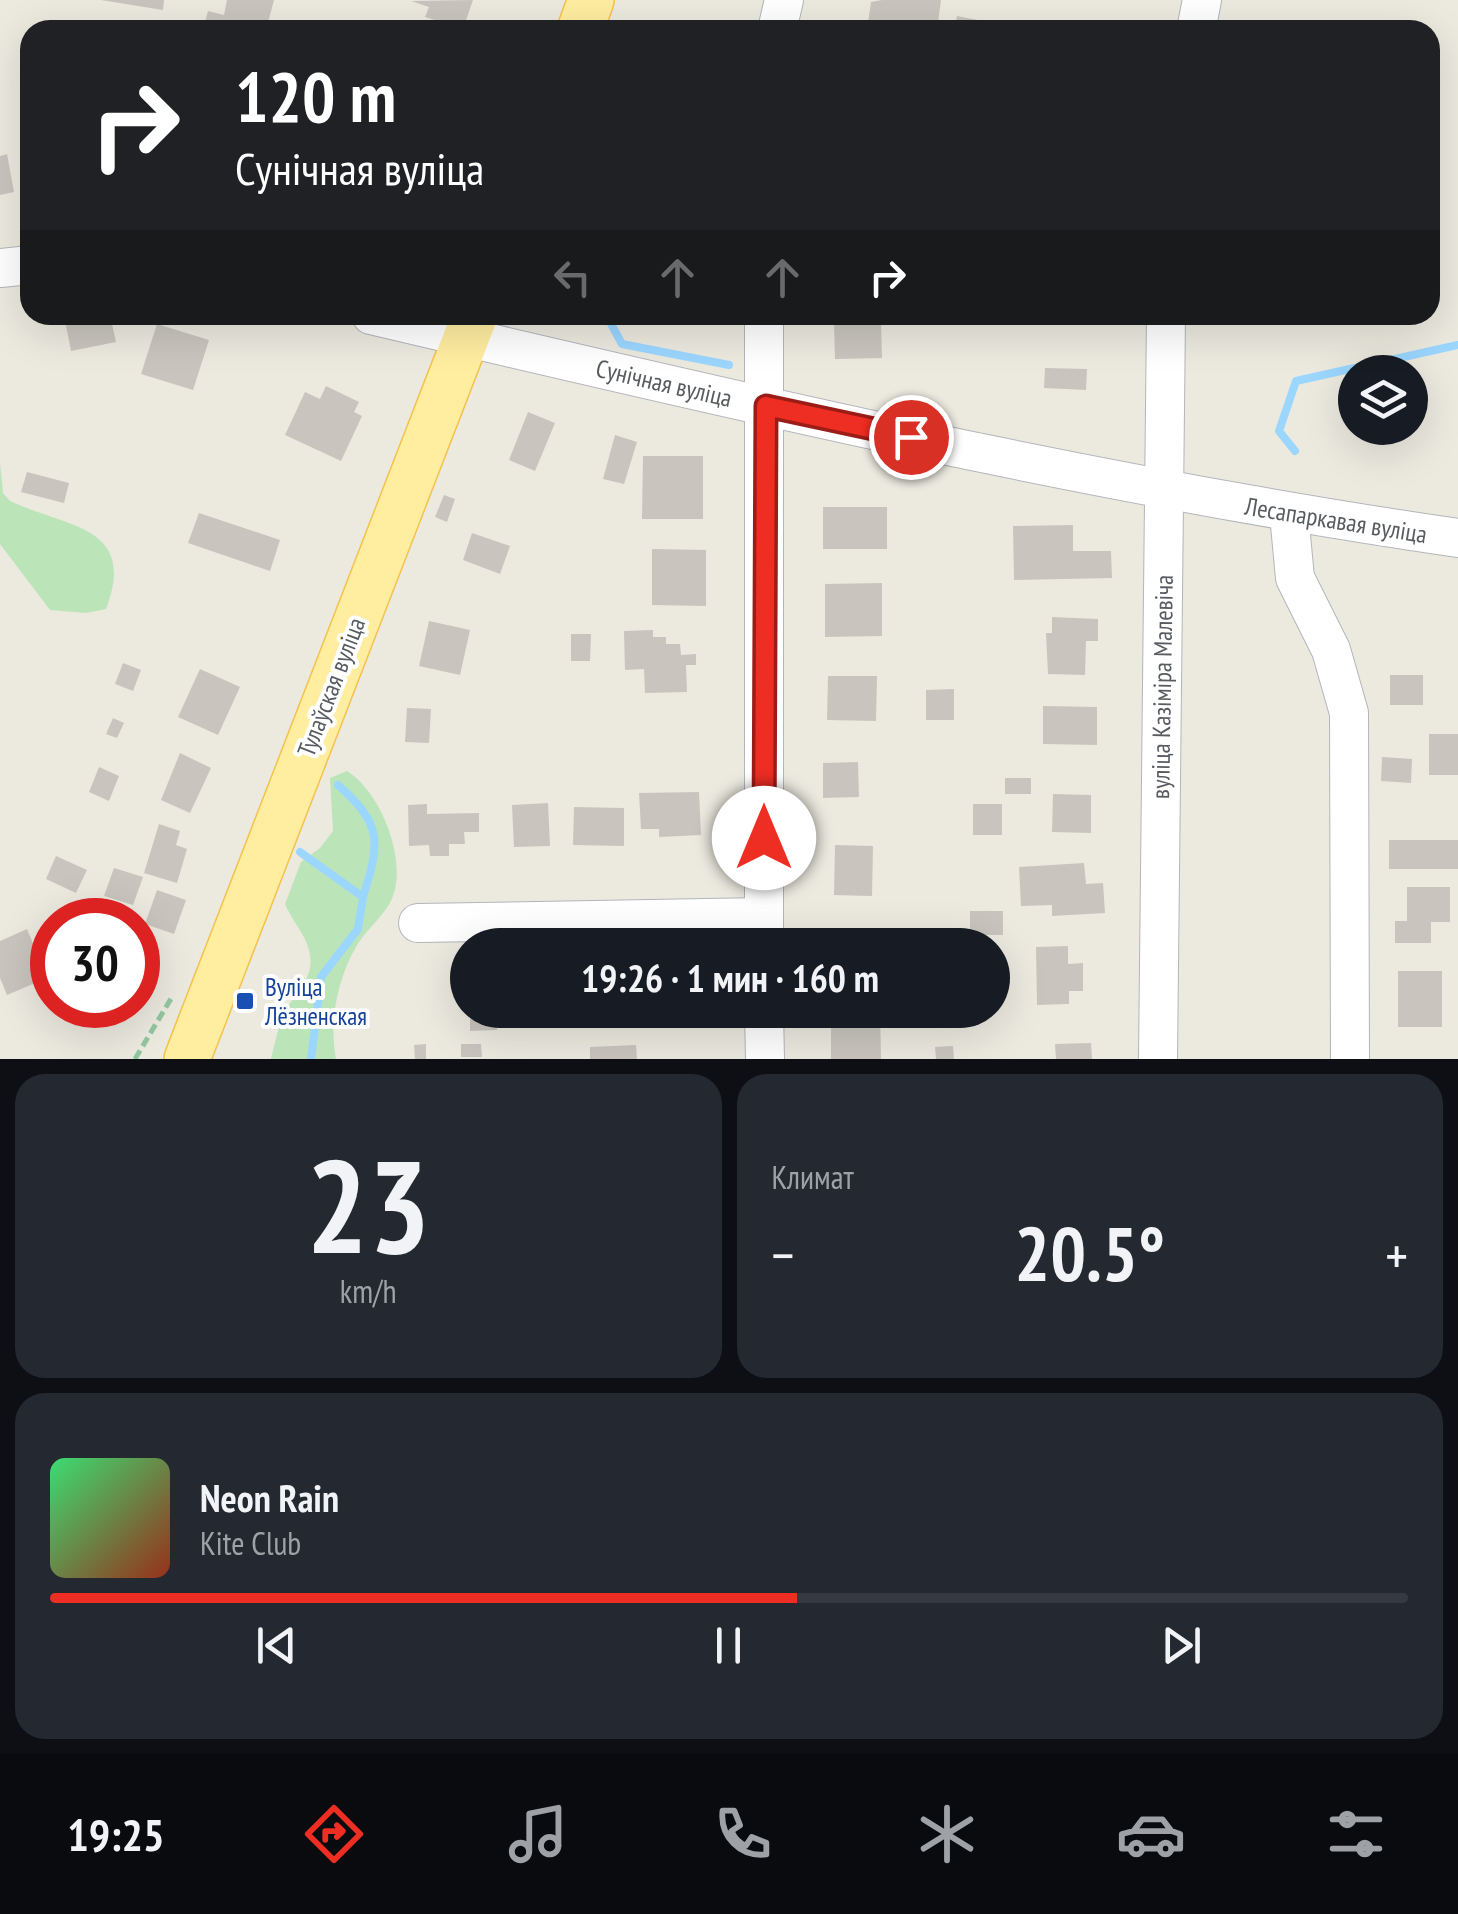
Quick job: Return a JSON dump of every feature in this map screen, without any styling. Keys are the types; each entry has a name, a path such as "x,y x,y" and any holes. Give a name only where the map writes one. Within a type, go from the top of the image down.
{"main road":[{"name":"Тулаўская вуліца","path":"187,1059 471,326"}],"street":[{"path":"764,325 764,928"},
{"name":"вуліца Казіміра Малевіча","path":"1158,1059 1166,325"},
{"name":"Сунічная вуліца","path":"471,326 766,406 1213,501"},
{"name":"Лесапаркавая вуліца","path":"1213,501 1458,538"},
{"path":"1289,514 1295,578 1330,650 1349,713 1350,1059"},
{"path":"418,922 649,928"},
{"path":"764,1028 765,1059"}],"green space":[{"path":"0,463 3,493 10,501 74,525 105,545 113,560 106,609 86,613 50,610 0,544"},
{"path":"347,771 370,794 388,827 396,863 393,896 360,940 344,973 334,1016 336,1059 271,1059 282,1019 311,963 307,944 285,904 301,862 320,848 333,831 330,778"}],"building":[{"path":"101,0 164,0 163,10"},
{"path":"227,0 274,0 269,20 206,20 208,11 224,15"},
{"path":"473,0 466,20 425,17 429,7 411,1"},
{"path":"941,0 938,20 868,20 871,2"},
{"path":"7,154 14,192 0,195 0,156"},
{"path":"66,325 112,325 116,342 71,351"},
{"path":"157,325 209,340 193,390 141,374"},
{"path":"834,325 881,325 882,358 835,359"},
{"path":"1045,368 1087,369 1086,390 1044,388"},
{"path":"326,386 359,402 354,412 362,416 341,461 285,435 305,392 320,399"},
{"path":"528,412 555,423 535,471 509,460"},
{"path":"615,435 637,442 624,484 603,479"},
{"path":"643,456 703,456 703,519 642,519"},
{"path":"27,472 69,483 64,503 21,492"},
{"path":"444,495 455,499 447,522 435,517"},
{"path":"823,507 887,507 887,549 823,549"},
{"path":"199,513 280,540 270,571 188,543"},
{"path":"1073,525 1073,551 1111,551 1112,578 1014,580 1013,526"},
{"path":"472,533 510,546 500,574 463,560"},
{"path":"652,549 706,550 706,606 652,605"},
{"path":"882,583 882,636 825,637 825,584"},
{"path":"1052,617 1098,619 1098,641 1086,641 1085,675 1048,674 1046,633 1052,633"},
{"path":"429,621 470,630 460,675 419,666"},
{"path":"653,630 653,637 666,637 666,644 680,644 681,655 696,654 696,665 686,665 687,692 645,693 644,669 625,670 624,631"},
{"path":"571,634 591,634 590,661 571,661"},
{"path":"123,663 141,670 133,691 115,684"},
{"path":"200,669 240,687 218,735 178,717"},
{"path":"1390,675 1423,675 1423,705 1390,705"},
{"path":"828,676 877,676 876,721 827,720"},
{"path":"954,689 954,720 926,720 926,690"},
{"path":"1043,706 1097,707 1097,745 1043,744"},
{"path":"407,708 431,709 429,743 405,742"},
{"path":"113,718 124,723 117,738 106,734"},
{"path":"1429,734 1458,734 1458,775 1429,775"},
{"path":"180,753 211,768 190,813 161,800"},
{"path":"1382,757 1412,759 1411,783 1381,781"},
{"path":"858,762 859,797 823,798 823,763"},
{"path":"99,767 119,776 109,801 89,792"},
{"path":"1005,778 1031,778 1031,794 1005,794"},
{"path":"699,792 701,835 659,837 659,829 641,829 639,793"},
{"path":"1053,794 1091,795 1091,833 1052,832"},
{"path":"548,803 550,846 514,847 512,805"},
{"path":"427,804 427,814 479,813 479,832 464,832 465,844 449,844 449,856 430,856 429,845 409,846 408,805"},
{"path":"973,804 1002,804 1002,835 973,835"},
{"path":"574,807 624,808 624,846 573,845"},
{"path":"159,824 180,831 176,845 187,849 177,883 144,873"},
{"path":"1389,840 1458,840 1458,869 1389,869"},
{"path":"835,845 873,846 872,896 834,895"},
{"path":"56,856 87,870 76,893 46,879"},
{"path":"1084,863 1086,884 1103,883 1105,913 1052,916 1052,905 1021,906 1019,867"},
{"path":"114,868 143,877 136,898 104,896"},
{"path":"1407,887 1450,887 1450,922 1431,922 1431,943 1395,943 1395,921 1407,921"},
{"path":"157,890 186,900 174,934 160,929 160,898 154,898"},
{"path":"970,911 1003,911 1003,928 970,928"},
{"path":"27,929 30,936 30,985 7,995 0,978 0,941"},
{"path":"1068,946 1068,964 1083,963 1083,991 1069,991 1069,1004 1037,1005 1036,947"},
{"path":"1398,971 1442,971 1442,1027 1398,1027"},
{"path":"470,1028 497,1028 497,1030"},
{"path":"831,1028 880,1028 881,1059 831,1059"},
{"path":"1091,1043 1092,1059 1056,1059 1055,1044"},
{"path":"426,1044 426,1059 415,1059 414,1045"},
{"path":"461,1044 481,1044 482,1057 461,1057"},
{"path":"636,1045 637,1059 590,1059 590,1047"},
{"path":"953,1046 954,1059 936,1059 935,1047"}],"waterway":[{"path":"612,325 622,344 729,365"},
{"path":"1295,451 1279,431 1296,381 1458,345"},
{"path":"338,785 363,812 374,835 373,862 363,897"},
{"path":"300,852 363,897 358,929 321,977 311,1059"}],"place":[{"name":"Вуліца Лёзненская","path":"245,1001"}],"route":[{"path":"764,838 766,406 911,437"}]}
